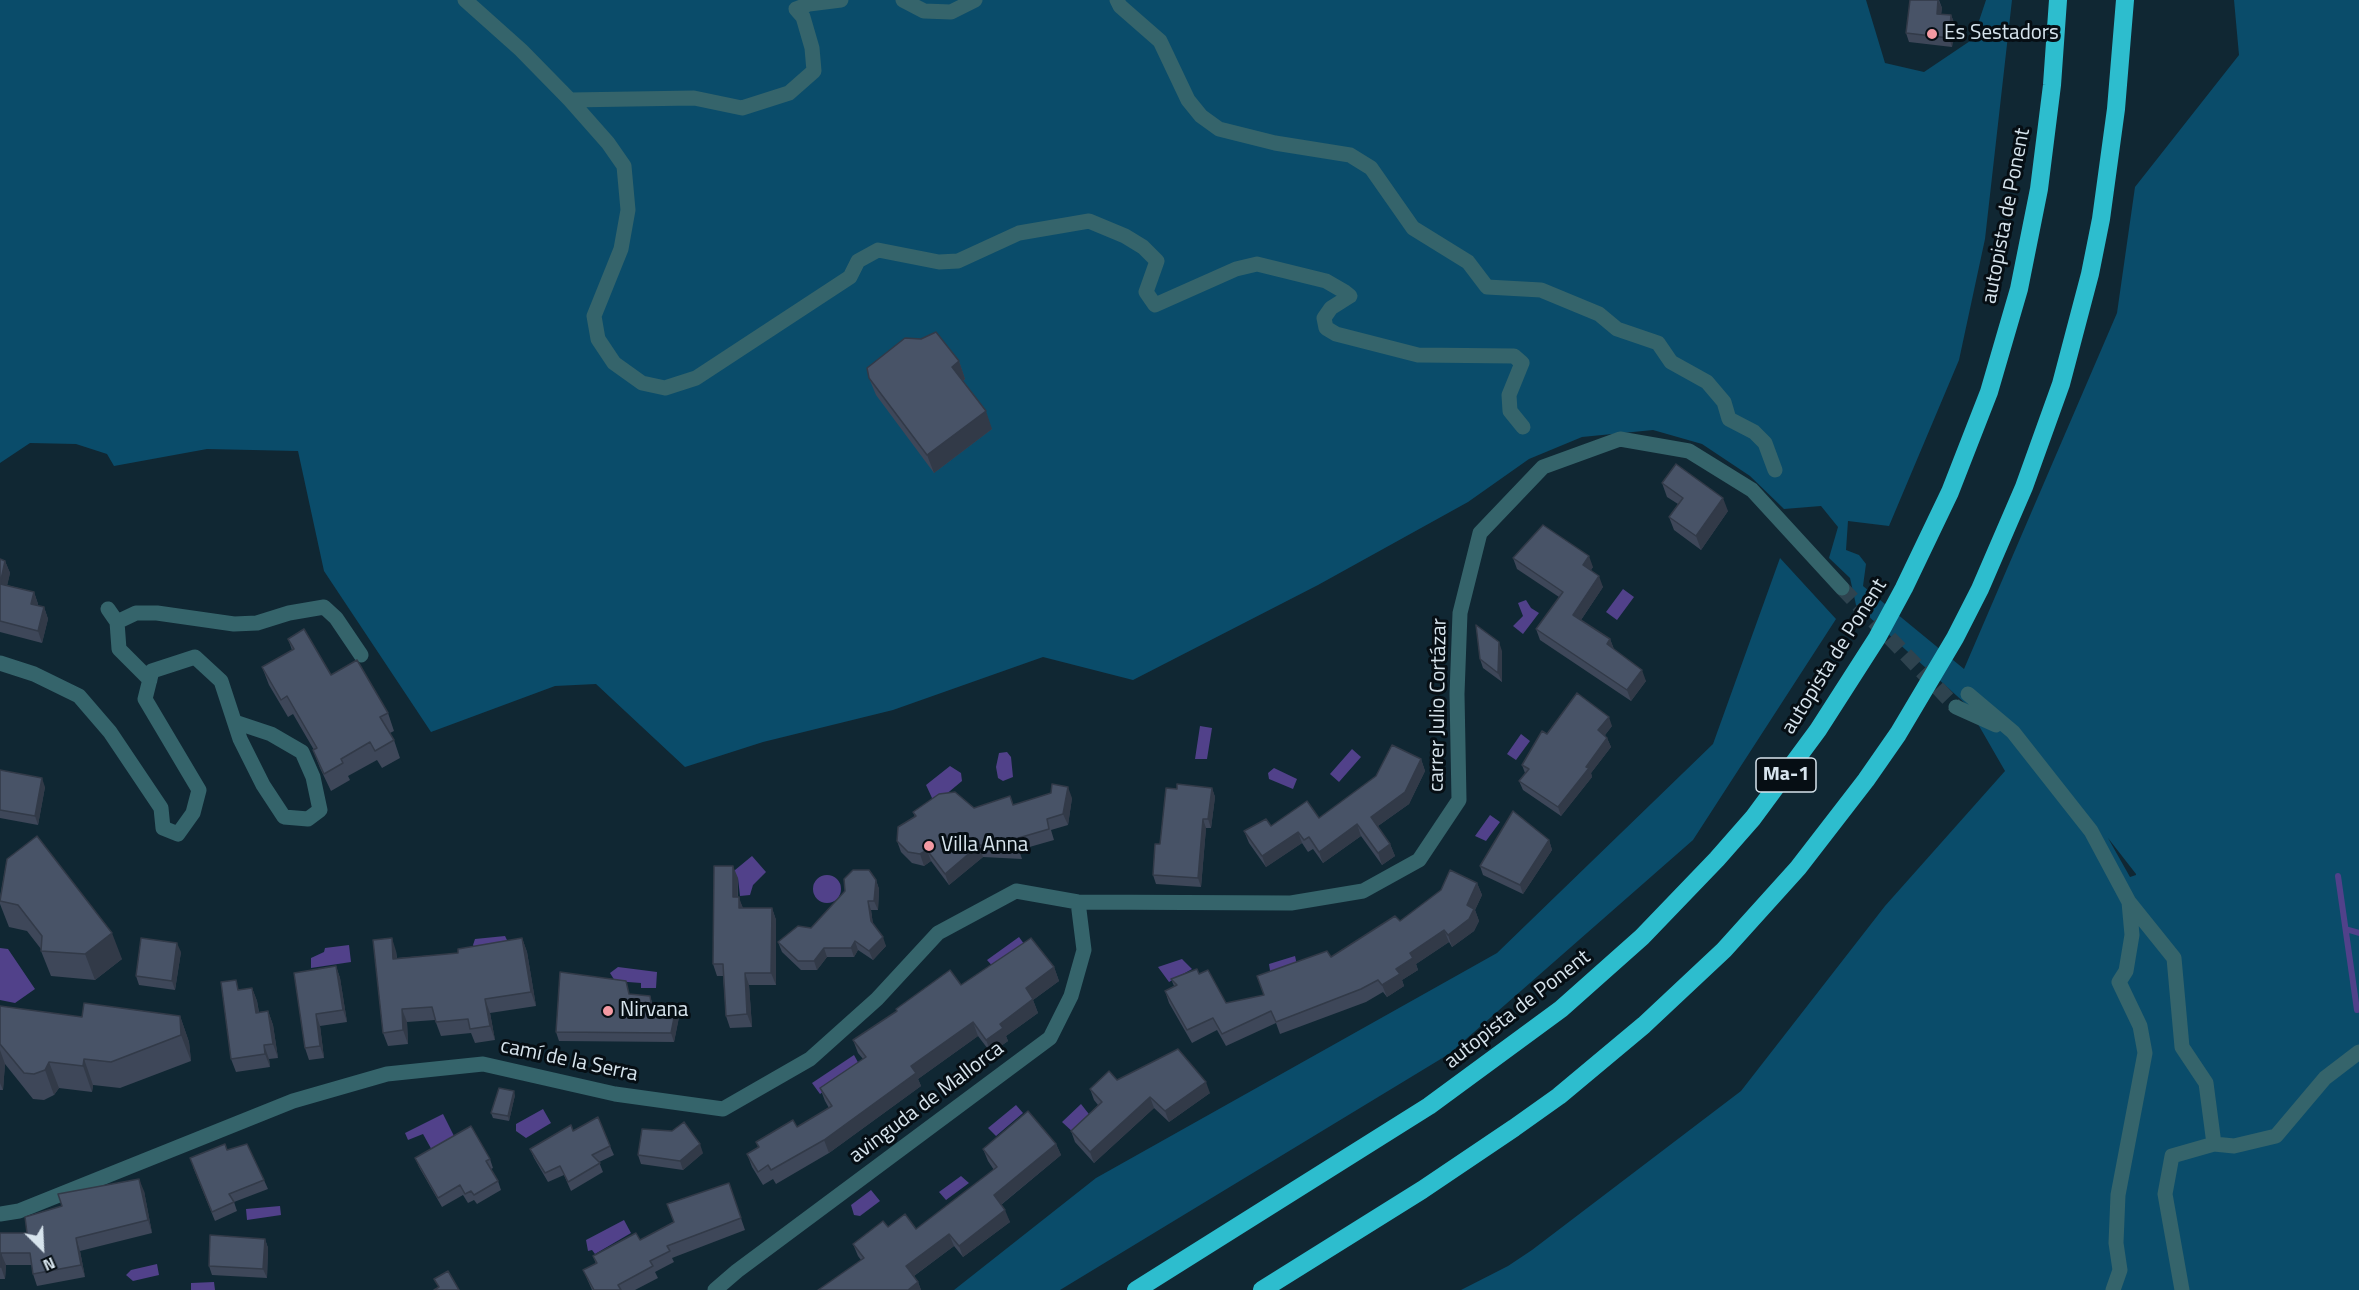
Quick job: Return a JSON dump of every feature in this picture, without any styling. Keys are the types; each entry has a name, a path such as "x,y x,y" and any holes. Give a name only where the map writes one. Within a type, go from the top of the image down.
{"highway":[{"name":"autopista de Ponent","path":"1136,1290 1420,1112 1561,1009 1642,937 1717,859 1753,818 1812,739 1872,648 1904,588 1950,492 1989,392 2019,289 2039,189 2052,85 2058,0"},
{"path":"1262,1290 1422,1190 1514,1128 1559,1096 1644,1025 1724,950 1798,868 1860,789 1898,734 1955,638 1980,589 2024,487 2061,384 2090,274 2101,219 2116,109 2125,0"}],"street":[{"path":"465,0 521,50 570,100 608,142 624,166 628,210 621,249 594,316 598,339 615,363 642,383 665,388 696,378 850,277 858,261 878,250 939,262 958,261 1018,233 1089,221 1125,236 1143,247 1156,261 1146,292 1155,305 1236,269 1257,264 1326,281 1350,296 1332,308 1324,318 1326,328 1336,334 1418,355 1514,356 1522,363 1509,395 1510,411 1523,427"},
{"path":"570,100 694,98 742,108 789,93 814,71 812,48 802,16 796,9 809,4 841,0"},
{"path":"903,0 924,11 942,12 951,12 975,0"},
{"path":"1118,0 1120,6 1160,41 1188,100 1201,116 1219,129 1275,143 1350,155 1371,168 1413,228 1468,262 1487,287 1541,290 1599,314 1617,329 1658,342 1671,362 1707,382 1724,402 1729,419 1754,432 1765,443 1775,470"},
{"name":"carrer Julio Cortázar","path":"1078,902 1291,903 1363,891 1419,860 1459,800 1457,694 1460,613 1480,533 1543,467 1620,439 1689,451 1752,490 1842,588"},
{"path":"117,622 136,614 157,613 234,624 257,623 290,613 324,607 336,618 361,655"},
{"path":"108,609 117,622 119,649 150,680"},
{"path":"0,663 34,674 80,696 110,732 161,808 163,828 178,834 193,813 199,790 146,699 152,671 195,657 221,681 235,722 263,784 284,817 308,819 320,810 313,777 302,752 271,734 235,722"},
{"path":"1968,694 2013,732 2091,831 2129,902 2174,958 2182,1047 2206,1083 2214,1144"},
{"path":"1956,707 2013,732"},
{"name":"camí de la Serra","path":"0,1214 19,1211 293,1101 387,1074 483,1064 615,1094 723,1109 810,1059 877,999 938,933 1016,891 1078,902"},
{"name":"avinguda de Mallorca","path":"715,1290 737,1270 1050,1038 1071,996 1084,950 1078,902"},
{"path":"2113,1290 2120,1270 2116,1243 2118,1195 2145,1053 2140,1026 2119,982 2126,971 2132,935 2129,902"},
{"path":"2182,1290 2165,1194 2172,1156 2214,1144 2234,1146 2276,1136 2325,1078 2359,1052"}],"shaded area":[{"path":"0,0 1866,0 1885,63 1924,72 1973,39 1986,0 2012,0 1985,239 1959,360 1889,526 1848,521 1846,550 1859,555 1866,564 1863,586 1964,669 2117,313 2135,187 2239,55 2234,0 2359,0 2359,1290 1461,1290 1508,1266 1532,1250 1741,1091 1885,906 2005,771 1967,705 1856,605 1850,578 1829,558 1838,527 1821,506 1784,509 1750,476 1702,444 1653,430 1582,437 1529,459 1468,502 1318,585 1133,680 1043,657 893,710 763,742 685,767 596,684 555,686 431,732 324,571 298,451 207,449 114,466 107,454 76,444 30,443 0,463","holes":["2108,838 2136,874 2130,877"]},
{"path":"1780,558 1836,619 1693,840 1449,1054 1060,1290 954,1290 1096,1178 1497,953 1713,744"},
{"path":"1623,589 1634,597 1617,620 1606,612"},
{"path":"1526,600 1531,608 1539,613 1523,634 1513,626 1523,616 1518,603"},
{"path":"1200,726 1212,728 1207,759 1195,759"},
{"path":"1521,734 1530,741 1516,760 1507,754"},
{"path":"1352,749 1361,757 1339,782 1330,774"},
{"path":"1007,752 1011,757 1013,777 1003,781 998,778 996,767 999,753"},
{"path":"950,766 961,773 962,781 938,801 932,798 926,785"},
{"path":"1274,768 1297,779 1293,789 1269,779 1268,773"},
{"path":"1490,815 1500,822 1486,841 1475,836"},
{"path":"752,856 766,872 753,885 750,895 740,896 738,878 729,875"},
{"path":"827,875 837,879 841,889 837,899 827,903 817,899 813,889 817,879"},
{"path":"505,936 508,942 477,954 473,945 475,939"},
{"path":"1019,937 1027,948 996,970 987,960"},
{"path":"349,945 351,962 311,968 311,958 324,952 325,948"},
{"path":"0,948 8,949 35,989 15,1003 0,1000"},
{"path":"1295,956 1298,969 1271,977 1269,964"},
{"path":"1182,959 1192,969 1169,982 1158,967"},
{"path":"618,967 657,972 656,988 641,988 641,983 615,981 610,973"},
{"path":"854,1055 860,1066 820,1094 812,1083"},
{"path":"1081,1104 1092,1118 1075,1134 1062,1122"},
{"path":"1016,1105 1023,1113 996,1136 988,1128"},
{"path":"543,1109 551,1123 526,1138 516,1131 516,1124"},
{"path":"443,1114 456,1140 433,1152 423,1134 408,1140 405,1133"},
{"path":"961,1176 969,1183 946,1200 939,1192"},
{"path":"871,1190 880,1201 860,1216 854,1215 851,1205"},
{"path":"280,1206 281,1215 247,1220 246,1209"},
{"path":"624,1220 631,1233 595,1254 592,1250 588,1251 586,1240"},
{"path":"157,1264 159,1275 133,1281 126,1275 131,1270"},
{"path":"214,1282 215,1290 191,1290 191,1283"}],"building":[{"name":"Es Sestadors","path":"1910,0 1938,0 1937,14 1951,15 1949,38 1906,33"},
{"path":"936,332 959,361 952,367 986,411 927,455 869,378 867,368 905,338 921,339"},
{"path":"1676,464 1723,498 1696,536 1669,517 1683,498 1662,483"},
{"path":"1543,525 1589,556 1583,565 1599,576 1573,615 1610,639 1607,644 1642,670 1627,690 1536,629 1563,592 1513,558"},
{"path":"0,559 5,561 0,584"},
{"path":"0,584 34,592 31,604 44,607 38,631 0,621"},
{"path":"1476,625 1499,642 1498,673 1480,659"},
{"path":"304,629 331,675 357,660 388,713 380,717 394,740 375,751 370,742 341,759 343,763 324,774 313,750 317,748 287,696 281,700 262,667 294,649 288,639"},
{"path":"1577,693 1609,717 1598,730 1607,738 1586,767 1589,768 1558,807 1519,781 1529,769 1522,765 1542,731 1547,734"},
{"path":"1392,745 1421,759 1405,792 1371,817 1390,844 1378,853 1357,824 1319,852 1309,837 1304,840 1298,832 1262,856 1244,831 1266,819 1271,826 1307,801 1319,818 1376,776"},
{"path":"0,770 42,778 35,816 0,810"},
{"path":"1052,784 1068,787 1063,814 1047,819 1049,829 1015,839 1018,848 979,845 945,874 927,850 920,854 908,852 897,841 898,827 916,816 913,812 939,794 955,792 974,808 1010,796 1013,805 1051,793"},
{"path":"1177,784 1212,788 1208,819 1203,819 1198,878 1153,875 1155,844 1160,844 1166,788 1177,789"},
{"path":"1513,811 1549,840 1520,885 1480,866"},
{"path":"37,836 112,933 85,954 41,951 42,936 18,905 0,901 7,859"},
{"path":"714,866 733,866 733,897 739,897 739,908 772,908 771,973 745,973 747,1014 726,1016 723,964 713,964"},
{"path":"853,870 869,870 876,880 874,901 868,901 871,921 883,937 869,951 855,941 851,948 824,948 814,961 798,961 778,942 798,926 811,928 845,891 844,879"},
{"path":"1450,870 1477,883 1467,905 1474,909 1469,919 1448,935 1444,930 1410,953 1413,958 1396,969 1400,974 1382,985 1378,980 1361,989 1276,1022 1271,1011 1222,1034 1213,1018 1187,1030 1165,991 1177,985 1171,979 1197,969 1199,974 1208,970 1226,1003 1264,995 1257,976 1327,951 1331,957 1395,916 1400,921 1441,890"},
{"path":"141,938 177,943 172,981 136,976"},
{"path":"392,938 393,959 458,953 458,949 522,938 531,992 485,999 490,1026 470,1029 468,1019 436,1022 432,1007 402,1009 403,1030 383,1033 373,940"},
{"path":"1031,938 1054,967 1026,988 1033,999 1000,1024 1003,1028 986,1040 973,1022 911,1066 916,1073 824,1140 771,1170 768,1165 758,1172 747,1154 759,1147 756,1142 793,1120 797,1127 832,1106 820,1088 866,1057 853,1040 897,1011 896,1009 950,970 961,985"},
{"path":"336,966 343,1010 316,1014 320,1046 305,1048 294,973"},
{"name":"Nirvana","path":"560,972 626,981 629,994 650,996 652,1009 676,1008 671,1033 556,1032"},
{"path":"236,980 238,990 252,988 256,1013 268,1011 273,1044 264,1045 265,1054 231,1059 221,982"},
{"path":"84,1003 180,1016 181,1035 111,1062 84,1059 83,1066 49,1062 45,1070 34,1074 24,1073 0,1044 0,1006 82,1017"},
{"path":"1178,1049 1206,1082 1165,1111 1150,1097 1090,1152 1071,1131 1102,1102 1090,1089 1109,1071 1117,1080"},
{"path":"499,1088 514,1091 508,1116 491,1113"},
{"path":"1028,1111 1056,1144 994,1195 1005,1210 959,1246 949,1234 906,1266 918,1282 908,1290 818,1290 864,1258 853,1244 883,1221 888,1227 905,1214 916,1229 997,1167 983,1149"},
{"path":"598,1117 610,1146 592,1155 600,1163 568,1182 560,1166 545,1173 530,1149 571,1125 573,1131"},
{"path":"684,1122 700,1144 680,1161 638,1155 642,1129 672,1131"},
{"path":"471,1126 490,1159 486,1161 498,1181 474,1195 471,1191 465,1194 460,1185 438,1198 415,1158"},
{"path":"225,1144 227,1150 247,1144 264,1180 229,1194 234,1202 212,1212 190,1158"},
{"path":"139,1179 148,1220 76,1238 81,1265 33,1274 30,1253 1,1253 0,1267 0,1233 27,1233 25,1217 62,1206 58,1194"},
{"path":"729,1183 741,1218 667,1246 670,1251 650,1261 653,1266 618,1285 621,1290 594,1290 583,1270 597,1263 593,1256 636,1233 640,1240 674,1222 667,1204"},
{"path":"210,1235 265,1239 263,1269 209,1266"},
{"path":"448,1271 459,1290 434,1290 439,1287 434,1279"}],"waterway":[{"path":"2338,876 2357,1010"},
{"path":"2349,930 2359,933"}],"tunnel":[{"path":"1842,588 1956,707"}],"place":[{"name":"Es Sestadors","path":"1932,34"},
{"name":"Villa Anna","path":"929,846"},
{"name":"Nirvana","path":"608,1011"}]}
